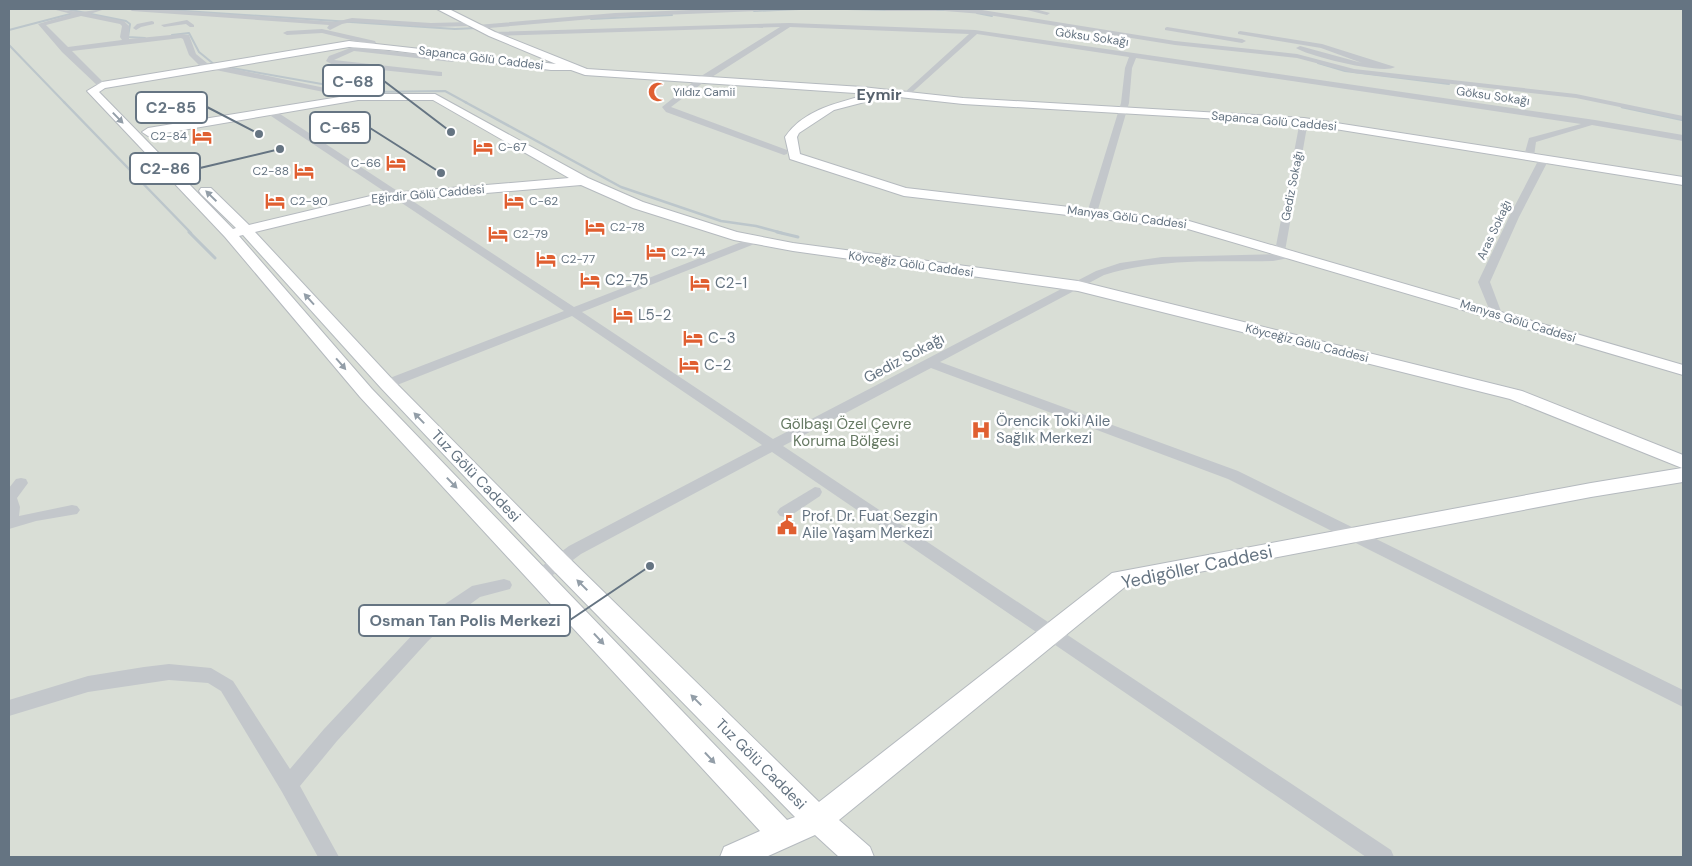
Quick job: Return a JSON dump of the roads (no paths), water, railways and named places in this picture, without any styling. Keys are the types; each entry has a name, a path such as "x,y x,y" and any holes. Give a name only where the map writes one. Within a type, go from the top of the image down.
{"street":[{"path":"55,9 81,12 124,24 126,26 124,37 127,41"},
{"name":"Tuz Gölü Caddesi","path":"102,9 81,12 41,24 148,132 238,232 366,393 783,836"},
{"path":"132,9 228,16 441,25 474,25 657,9"},
{"path":"442,9 492,34 570,67"},
{"path":"635,11 758,9"},
{"path":"886,9 936,9"},
{"path":"945,9 972,10 1176,43 1296,56 1354,71 1576,96 1683,118"},
{"path":"1026,9 1054,15"},
{"path":"228,16 256,23"},
{"path":"325,32 345,21"},
{"path":"1038,21 1110,26 1156,32 1181,38 1241,37 1309,49 1359,64 1384,68 1390,67"},
{"path":"164,25 187,22 192,26"},
{"path":"136,28 139,25 152,23"},
{"path":"784,152 667,108 669,104 701,80 789,25"},
{"name":"Göksu Sokağı","path":"492,34 789,25 975,32 1595,123 1683,138"},
{"path":"1167,29 1304,42 1333,49 1366,62 1446,75 1451,78 1450,81"},
{"path":"287,33 325,32 382,46"},
{"path":"907,95 975,32"},
{"path":"65,50 127,41 184,36 193,55 201,63 358,97"},
{"name":"Sapanca Gölü Caddesi","path":"102,85 333,46 361,44 382,46 408,52 551,67 570,67 585,72 866,93"},
{"path":"446,71 408,52 352,49 332,58 330,61 333,63 446,71 463,57"},
{"path":"1092,213 1122,109 1126,104 1130,60 1134,54"},
{"path":"1357,57 1356,55 1362,54 1387,58"},
{"name":"Tuz Gölü Caddesi","path":"102,85 92,91 238,232 559,562 796,800 860,857"},
{"name":"Manyas Gölü Caddesi","path":"907,95 866,93 830,108 792,133 794,156 904,192 1185,223 1683,370"},
{"name":"Sapanca Gölü Caddesi","path":"907,95 1304,121 1683,180"},
{"name":"Köyceğiz Gölü Caddesi","path":"148,132 358,97 435,97 583,181 638,205 753,240 1078,286 1516,395 1683,462"},
{"path":"271,112 572,311 1384,857"},
{"name":"Gediz Sokağı","path":"540,576 575,550 1110,269 1143,261 1285,254 1304,121"},
{"path":"1529,156 1532,140 1595,123"},
{"path":"1662,135 1683,148"},
{"name":"Aras Sokağı","path":"1496,314 1484,282 1514,217 1544,159"},
{"name":"Eğirdir Gölü Caddesi","path":"238,232 366,200 583,181"},
{"path":"387,384 753,240"},
{"path":"930,363 1226,472 1683,699"},
{"name":"Yedigöller Caddesi","path":"734,857 818,820 1120,580 1354,534 1683,475"},
{"path":"22,483 9,498 13,508 9,524 36,516 72,510"},
{"path":"785,512 814,492"},
{"path":"289,785 300,769 330,736 438,622 462,600 476,591 490,586 504,585"},
{"path":"9,708 110,679 169,672 211,676 227,686 289,785 329,857"}],"waterway":[{"path":"66,9 126,21 130,24 128,37 145,38"},
{"path":"155,9 455,29 477,28"},
{"path":"754,11 799,9"},
{"path":"847,9 888,10"},
{"path":"932,10 948,10"},
{"path":"9,30 74,13"},
{"path":"977,13 992,16"},
{"path":"591,19 672,15"},
{"path":"172,35 189,33 199,52 215,65"},
{"path":"9,45 65,103"},
{"path":"1318,63 1345,71 1449,84"},
{"path":"232,68 367,92 445,91 467,103"},
{"path":"64,102 191,233"},
{"path":"465,102 621,187 721,221 756,226 782,233"},
{"path":"1622,107 1683,120"},
{"path":"189,232 215,258"},
{"path":"777,232 798,237"}],"place":[{"name":"Yıldız Camii","path":"658,92"},
{"name":"C-68","path":"451,132"},
{"name":"C2-85","path":"259,134"},
{"name":"C2-84","path":"202,136"},
{"name":"C-67","path":"483,147"},
{"name":"C2-86","path":"280,149"},
{"name":"C-66","path":"396,163"},
{"name":"C2-88","path":"304,171"},
{"name":"C-65","path":"441,173"},
{"name":"C2-90","path":"275,201"},
{"name":"C-62","path":"514,201"},
{"name":"C2-78","path":"595,227"},
{"name":"C2-79","path":"498,234"},
{"name":"C2-74","path":"656,252"},
{"name":"C2-77","path":"546,259"},
{"name":"C2-75","path":"590,280"},
{"name":"C2-1","path":"700,283"},
{"name":"L5-2","path":"623,315"},
{"name":"C-3","path":"693,338"},
{"name":"C-2","path":"689,365"},
{"name":"Örencik Toki Aile Sağlık Merkezi","path":"981,430"},
{"name":"Prof. Dr. Fuat Sezgin Aile Yaşam Merkezi","path":"787,525"},
{"name":"Osman Tan Polis Merkezi","path":"650,566"}],"district":[{"name":"Eymir","path":"879,94"}],"park label":[{"name":"Gölbaşı Özel Çevre Koruma Bölgesi","path":"846,432"}]}
